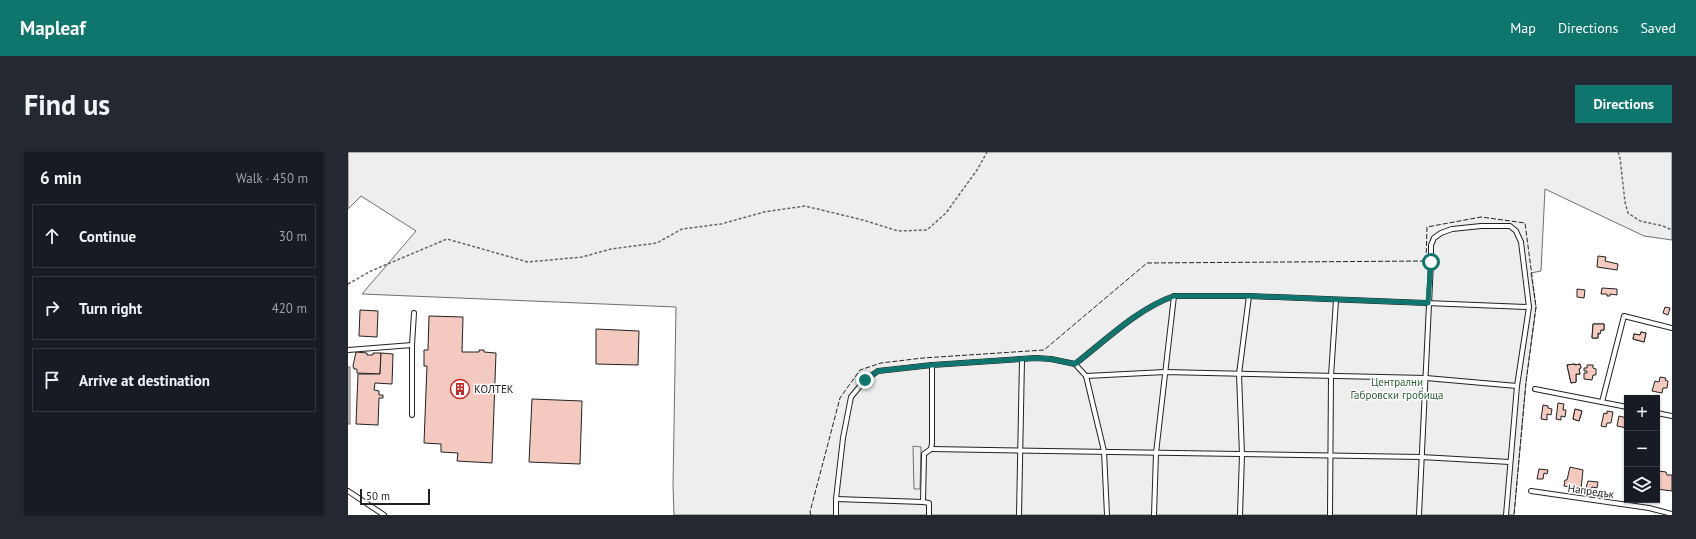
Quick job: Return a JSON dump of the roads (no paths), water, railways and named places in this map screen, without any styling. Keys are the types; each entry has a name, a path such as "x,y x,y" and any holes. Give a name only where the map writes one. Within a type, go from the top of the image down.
{"lane":[{"path":"1419,515 1431,245 1434,238 1441,232 1452,229 1481,226 1510,226 1516,231 1521,242 1529,307 1517,386 1506,515"},
{"path":"1154,515 1156,453 1174,296"},
{"path":"1075,364 1144,311 1162,300 1174,296 1249,296 1529,307"},
{"path":"1240,515 1242,455 1239,374 1249,296"},
{"path":"1330,515 1332,376 1336,300"},
{"path":"412,415 412,345 414,313"},
{"path":"1602,402 1624,316 1672,328"},
{"path":"348,350 412,345"},
{"path":"1019,515 1022,359"},
{"path":"836,515 836,499 843,438 850,397 865,380 878,371 932,365 1022,359 1051,359 1075,364 1086,376 1104,451 1107,515"},
{"path":"931,449 932,365"},
{"path":"1086,376 1165,372 1426,378 1517,386"},
{"path":"1535,389 1624,406"},
{"path":"1660,414 1672,416"},
{"path":"923,502 924,454 931,449 1020,449 1242,455 1421,457 1510,462"},
{"path":"348,491 384,515"},
{"name":"Напредък","path":"1531,491 1649,508 1672,514"},
{"path":"836,499 929,503 929,515"}],"place":[{"name":"КОЛТЕК","path":"460,389"}],"park label":[{"name":"Централни Габровски гробища","path":"1397,388"}]}
